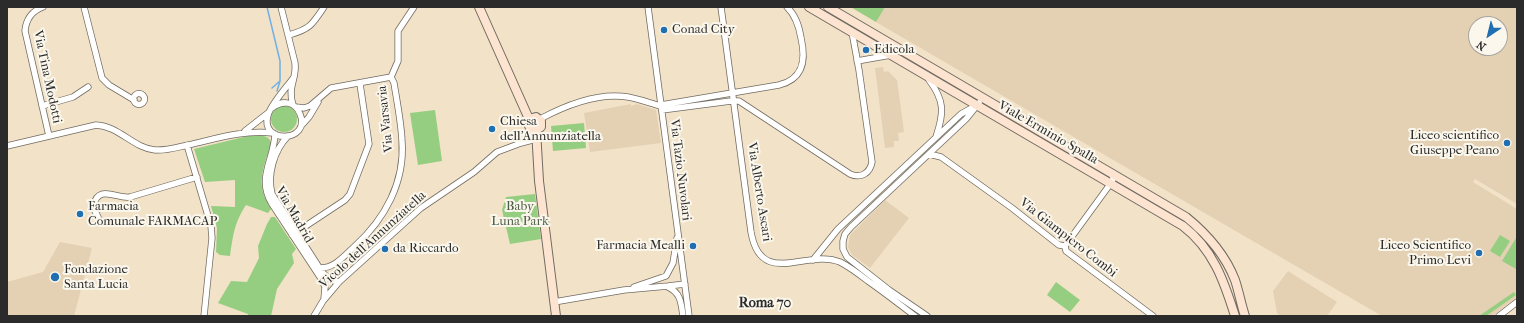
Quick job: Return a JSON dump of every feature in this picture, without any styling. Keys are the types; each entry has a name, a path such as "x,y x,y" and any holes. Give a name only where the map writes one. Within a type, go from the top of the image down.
{"main road":[{"path":"479,7 530,119 529,126 532,130 536,130"},
{"name":"Viale Erminio Spalla","path":"809,7 1111,183 1180,225 1201,243 1210,254 1221,274 1235,316"},
{"name":"Viale Erminio Spalla","path":"828,7 1178,212 1208,236 1224,258 1232,274 1245,316"},
{"path":"530,119 536,117 540,119 542,125 536,130"},
{"path":"536,130 539,181 556,316"}],"street":[{"name":"Via Tina Modotti","path":"43,7 36,10 30,16 26,22 25,31 49,136"},
{"path":"84,7 102,78 116,90 134,100"},
{"path":"281,7 295,63 294,77 290,92 294,106 301,116 300,128"},
{"path":"288,35 308,28 324,7"},
{"path":"319,100 307,108 282,103 270,110 267,120 268,125 274,133 280,136 288,136 300,128 319,100 329,89 391,77 398,61 398,31 414,7"},
{"name":"Via Tazio Nuvolari","path":"648,7 677,234 689,313"},
{"name":"Via Alberto Ascari","path":"722,7 746,194 752,236 756,248 762,256 774,263 785,264 826,259 840,262 888,292 901,297 927,316"},
{"path":"661,107 786,83 799,71 804,58 797,21 788,7"},
{"path":"540,119 585,100 597,98 628,97 661,107 735,101 741,102 853,176 861,176 868,172 872,162 852,32"},
{"path":"857,61 891,55"},
{"path":"927,76 938,92 942,108 942,117 935,138"},
{"path":"240,133 252,127 270,110 294,77"},
{"name":"Via Varsavia","path":"320,268 331,267 362,240 382,216 394,193 400,167 402,140 394,83 391,77"},
{"path":"294,233 345,200 350,194 369,144 360,84"},
{"path":"42,106 73,97 88,87"},
{"path":"854,214 860,219 966,119 983,98"},
{"path":"813,260 834,233 876,193 961,114 977,105"},
{"path":"996,116 1001,108"},
{"path":"7,146 92,125 108,126 144,148 152,150 163,150 240,133 274,133"},
{"name":"Via Madrid","path":"274,133 273,147 265,175 266,189 270,202 294,233"},
{"name":"Via Madrid","path":"288,136 282,142 277,153 270,174 270,186 274,199 324,283 325,291 323,302"},
{"name":"Vicolo dell'Annunziatella","path":"314,316 339,282 421,208 474,172 492,155 502,149 536,139"},
{"path":"187,145 211,223 212,232 204,316"},
{"name":"Via Giampiero Combi","path":"929,154 941,157 1012,208 1059,245 1065,246 1066,251 1153,316"},
{"path":"1065,246 1111,183 1113,178 1112,173"},
{"path":"98,217 93,207 96,199 102,194 110,194 124,198 130,197 197,177"},
{"path":"876,193 882,198"},
{"name":"Via Alberto Ascari","path":"860,219 845,234 843,246 847,257 915,316"},
{"name":"Via Tazio Nuvolari","path":"624,290 666,276 673,261 677,234"},
{"name":"Via Madrid","path":"302,246 328,278 339,282"},
{"path":"554,302 624,290 685,284"},
{"path":"668,286 674,290 689,313"},
{"path":"680,298 683,316"},
{"path":"1499,316 1517,302"}],"shaded area":[{"path":"850,7 1517,7 1517,204 1475,179 1473,182 1517,209 1517,297 1492,316 1382,316"},
{"path":"883,67 884,72 888,71 897,80 904,132 898,133 899,141 894,141 894,147 885,148 875,68"},
{"path":"631,104 631,106 637,104 656,110 661,143 590,152 584,113"},
{"path":"885,200 909,218 870,268 852,255 848,247 850,235"},
{"name":"Fondazione Santa Lucia","path":"60,242 92,248 74,316 7,316 7,282 43,272"},
{"path":"1288,271 1337,302 1327,316 1280,316 1277,313 1273,291"}],"green space":[{"path":"851,7 885,7 876,22"},
{"path":"284,106 293,110 297,119 293,128 284,132 275,128 271,119 275,110"},
{"path":"435,110 442,161 418,165 410,113"},
{"path":"584,123 586,148 553,151 551,126"},
{"path":"252,135 266,137 271,143 263,169 262,184 263,192 271,209 268,213 246,205 236,224 230,256 220,255 216,252 217,228 211,206 235,207 235,180 205,182 194,149"},
{"name":"Baby Luna Park","path":"535,194 541,239 510,244 502,210 506,197"},
{"path":"271,217 275,217 296,249 292,254 294,263 277,289 271,316 248,316 248,314 218,303 231,281 247,282 259,258 258,246"},
{"path":"1500,235 1510,241 1500,257 1490,251"},
{"path":"1516,238 1517,239 1516,269 1502,261"},
{"path":"1056,282 1080,300 1070,312 1047,295"},
{"path":"1514,292 1516,295 1486,316 1479,316"}],"waterway":[{"path":"267,7 280,61 280,81 272,88"},
{"path":"277,91 280,81"}],"place":[{"name":"Conad City","path":"664,30"},
{"name":"Edicola","path":"866,50"},
{"name":"Chiesa dell'Annunziatella","path":"492,129"},
{"name":"Liceo scientifico Giuseppe Peano","path":"1507,143"},
{"name":"Farmacia Comunale FARMACAP","path":"80,214"},
{"name":"Farmacia Mealli","path":"693,246"},
{"name":"da Riccardo","path":"385,249"},
{"name":"Liceo Scientifico Primo Levi","path":"1479,253"},
{"name":"Fondazione Santa Lucia","path":"55,277"}],"district":[{"name":"Roma 70","path":"765,304"}]}
